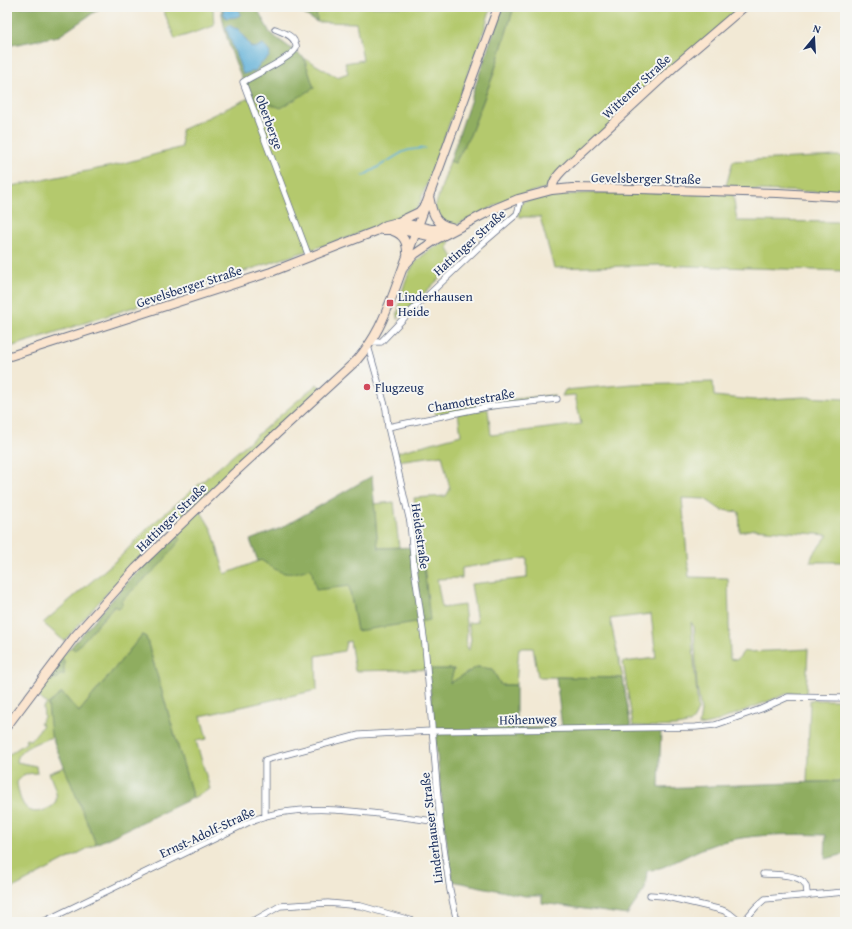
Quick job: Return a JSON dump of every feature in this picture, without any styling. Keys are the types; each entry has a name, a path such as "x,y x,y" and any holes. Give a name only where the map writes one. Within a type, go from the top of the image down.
{"main road":[{"name":"Hattinger Straße","path":"7,726 75,636 136,568 232,475 357,360 370,344 390,303 498,7"},
{"name":"Wittener Straße","path":"552,190 555,179 569,164 675,66 744,7"},
{"name":"Gevelsberger Straße","path":"403,266 415,254 442,237 494,209 518,199 552,190 572,188 645,189 785,193 845,197"},
{"name":"Hattinger Straße","path":"428,200 437,221 446,226 459,227"},
{"path":"398,222 419,212 428,200"},
{"name":"Gevelsberger Straße","path":"7,358 245,280 376,231 386,225 398,222 429,236 442,237"},
{"name":"Gevelsberger Straße","path":"376,231 434,230 459,227"},
{"path":"391,230 403,236 406,242 407,256"}],"street":[{"name":"Oberberge","path":"275,29 293,39 296,43 296,49 294,52 277,63 243,82 309,257"},
{"name":"Hattinger Straße","path":"370,344 381,342 405,317 482,244 517,214 520,204 518,199"},
{"name":"Heidestraße","path":"370,344 386,409 388,427 410,522 414,567 425,645 431,731"},
{"name":"Chamottestraße","path":"388,427 491,406 557,399"},
{"name":"Höhenweg","path":"265,816 265,760 359,735 431,731 696,727 716,724 761,709 788,697 845,698"},
{"name":"Linderhauser Straße","path":"431,731 440,822 450,890 457,922"},
{"name":"Ernst-Adolf-Straße","path":"43,922 249,822 265,816 302,810 334,810 440,822"},
{"path":"763,874 780,874 802,880 806,884 807,896"},
{"path":"743,922 765,899 845,892"},
{"path":"650,895 663,896 722,910 729,913 740,922"},
{"path":"249,922 280,906 328,903 361,906 417,922"}],"green space":[{"path":"7,7 102,7 59,36 7,46"},
{"path":"162,7 213,7 214,26 175,39"},
{"path":"221,7 258,7 257,8 270,33 304,58 314,88 281,108 251,97 228,42"},
{"path":"292,7 316,7 317,22"},
{"path":"316,7 491,7 482,37 418,207 411,212 350,237 7,348 7,187 117,165 182,147 181,130 251,97 314,88 304,58 337,77 348,73 345,63 363,60 356,23 317,22"},
{"path":"502,7 514,7 493,75 470,135 455,163 450,161"},
{"path":"514,7 741,7 552,179 547,188 515,196 456,225 448,225 440,221 435,207 450,161 455,163 470,135 493,76"},
{"path":"837,156 845,157 845,193 725,189 733,161"},
{"path":"630,192 733,194 737,221 845,222 845,271 659,265 554,268 540,217 520,217 518,215 522,202 535,199 576,194"},
{"path":"450,238 448,249 455,261 438,280 397,319 404,285 411,269 424,254"},
{"path":"713,382 714,396 754,400 804,397 845,399 845,562 810,562 813,554 828,535 754,529 740,532 739,512 721,510 705,499 682,498 689,577 728,578 730,659 737,660 744,651 808,649 806,694 789,693 713,723 699,726 701,711 697,687 694,627 691,622 698,710 695,717 688,724 682,725 633,726 623,662 656,658 651,614 610,619 623,678 538,677 533,648 519,648 516,685 501,685 492,669 477,667 449,684 454,669 355,671 350,641 346,642 344,651 316,656 317,690 201,716 207,739 196,741 210,789 193,798 146,637 142,635 79,712 62,693 48,705 52,737 30,746 21,752 18,757 17,762 36,766 37,773 25,774 17,782 19,795 24,806 33,812 47,809 54,804 56,801 56,794 49,773 65,767 96,844 7,891 7,756 27,742 25,741 26,739 31,740 43,725 40,723 44,717 43,707 47,704 35,694 45,683 58,678 61,657 71,647 75,649 115,606 119,608 123,604 120,601 176,533 200,510 212,530 225,574 261,560 280,570 291,572 311,568 349,586 357,630 429,620 422,547 414,498 446,496 450,489 442,455 397,461 395,453 461,435 458,413 488,409 491,435 581,424 575,395 562,396 565,390 632,384","holes":["527,558 527,578 471,584 477,622 468,623 471,639 469,650 466,647 467,632 464,605 442,608 437,579 462,578 462,568"]},
{"path":"317,384 321,388 134,563 64,641 43,623 120,557 149,527"},
{"path":"554,395 554,397 436,415 434,408 438,407 439,411 492,401"},
{"path":"372,476 378,548 422,547 430,620 357,631 349,586 316,590 311,568 296,573 285,573 275,569 261,560 258,561 250,540 281,528"},
{"path":"394,502 399,547 378,548 374,504"},
{"path":"176,533 181,539 161,564 121,601 123,604 119,608 114,606 75,650 71,647 131,578"},
{"path":"142,635 146,637 193,798 96,844 51,735 48,704 62,693 79,712"},
{"path":"61,657 64,660 64,675 59,675 58,678 50,679 44,682"},
{"path":"477,667 492,669 501,685 516,685 516,728 562,728 556,677 623,678 631,729 661,729 659,788 845,781 845,854 825,859 826,835 766,835 721,842 663,867 647,871 645,889 627,915 542,903 542,896 525,896 452,881 428,669 454,669 450,683"},
{"path":"810,700 845,700 845,781 807,782"}],"water":[{"path":"224,7 239,7 240,15 226,18 223,13"},
{"path":"229,25 238,29 251,47 255,48 263,44 270,53 269,57 260,64 255,71 243,74 226,28"}],"waterway":[{"path":"363,176 403,152 425,148"}],"place":[{"name":"Linderhausen Heide","path":"390,303"},
{"name":"Flugzeug","path":"367,387"}]}
